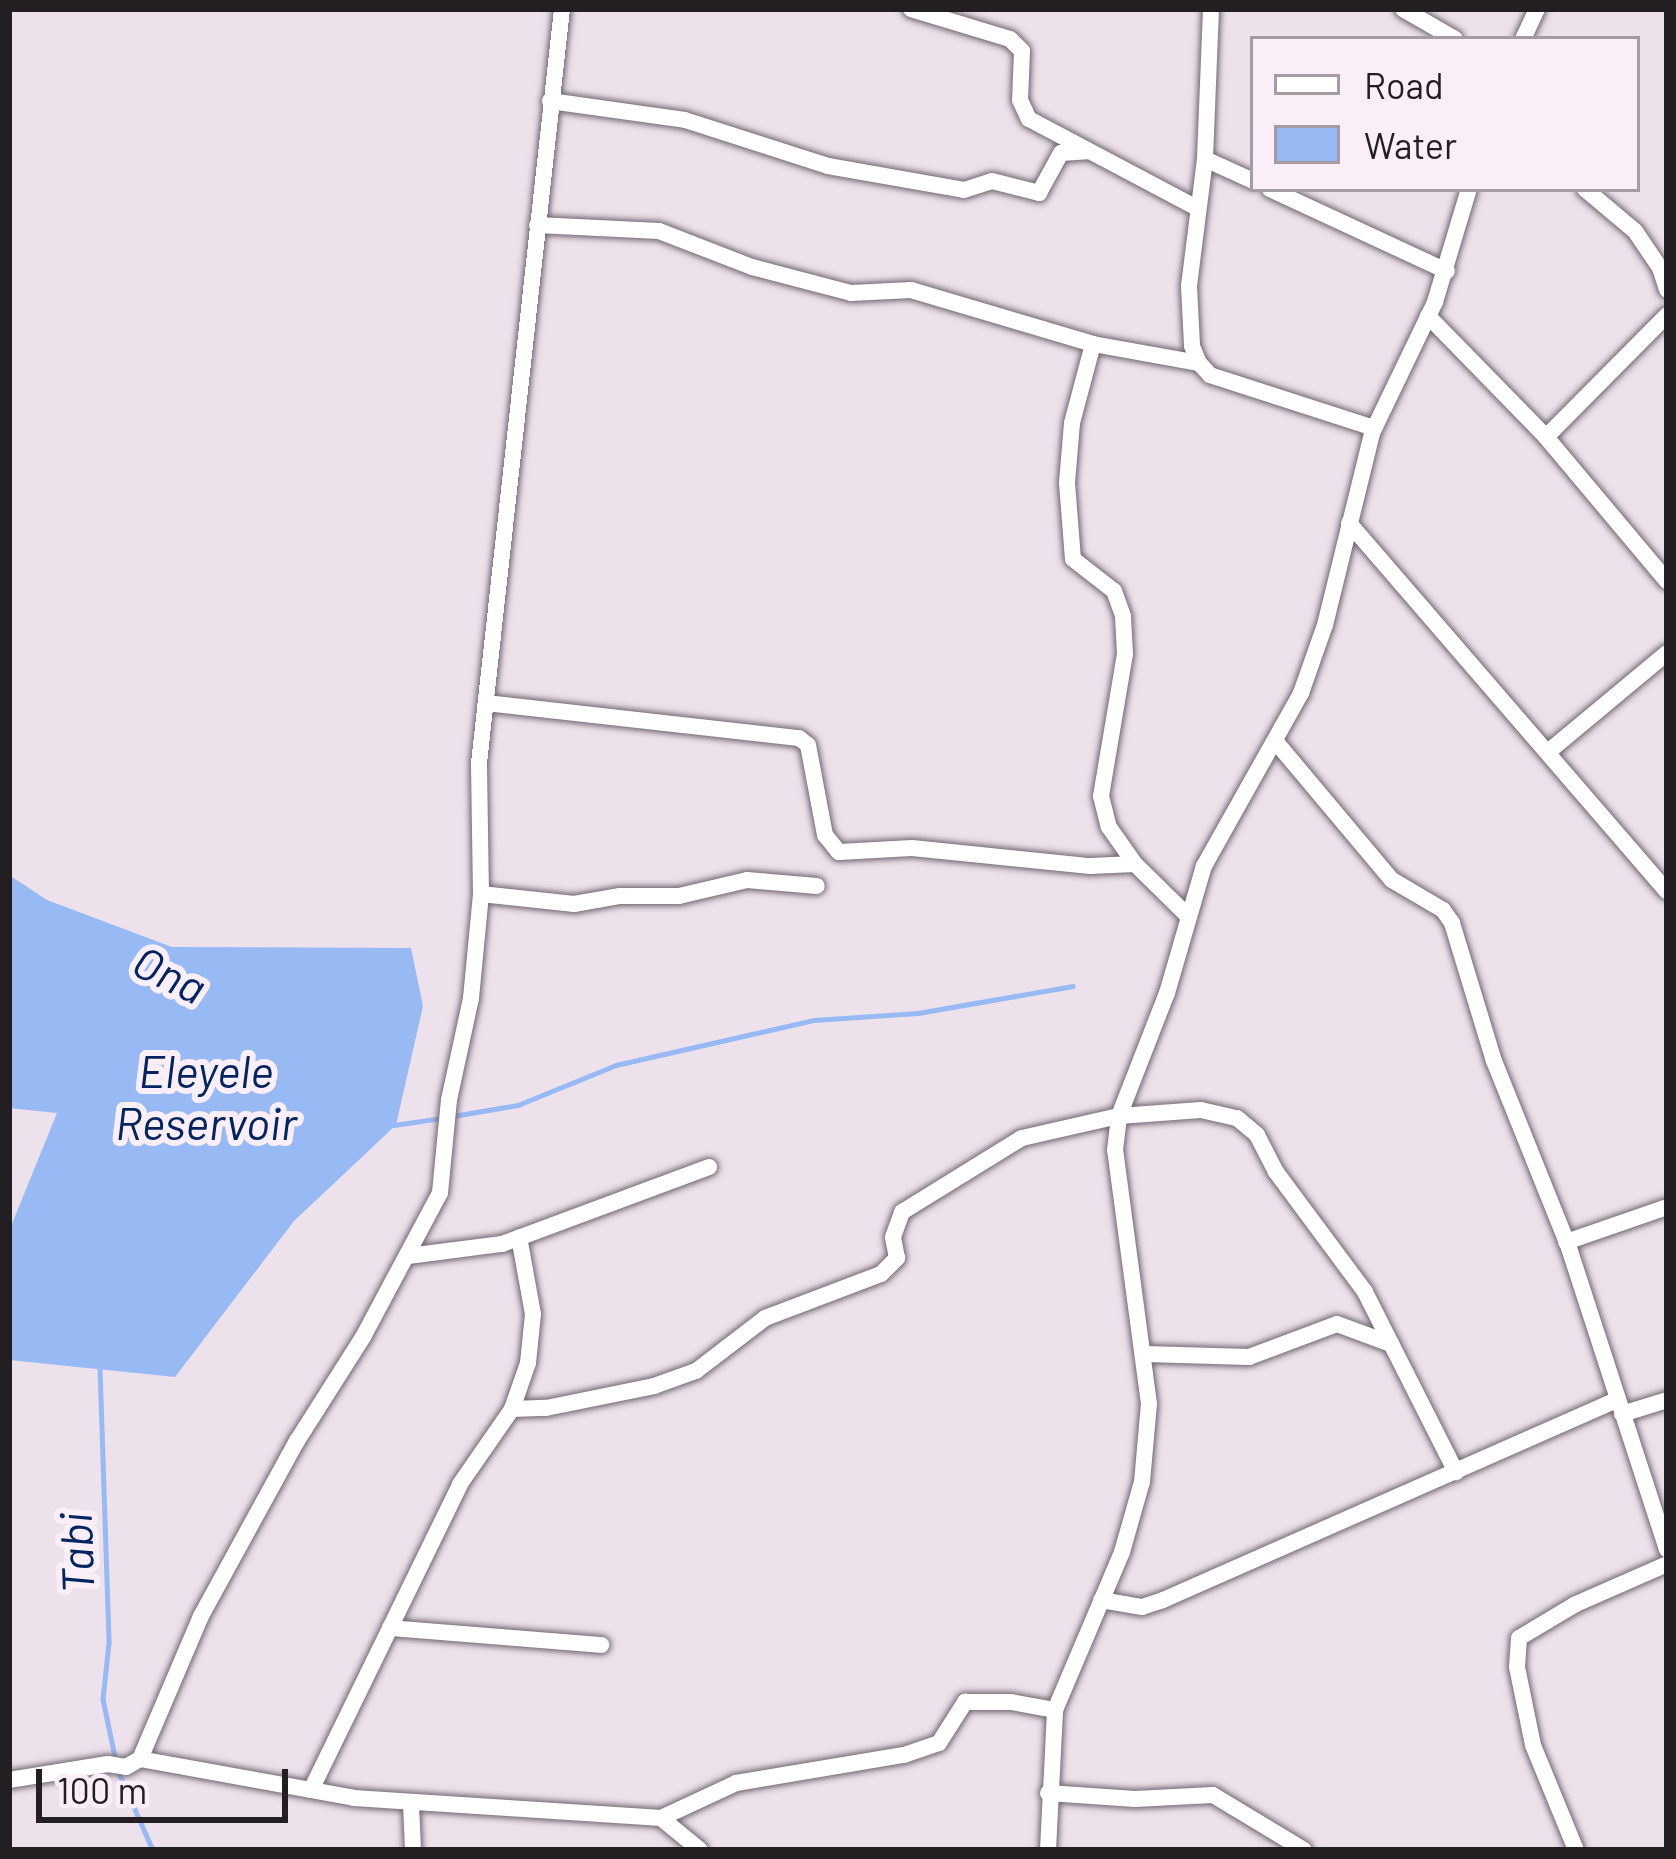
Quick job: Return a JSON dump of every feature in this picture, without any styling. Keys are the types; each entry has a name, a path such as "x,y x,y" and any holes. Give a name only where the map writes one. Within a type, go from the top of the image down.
{"street":[{"path":"125,1764 201,1616 440,1193 481,894 479,763 562,9"},
{"path":"911,9 1010,39 1022,51 1023,113 1196,207"},
{"path":"1211,9 1205,158 1190,286 1192,346 1210,375 1374,428"},
{"path":"1403,9 1450,36"},
{"path":"550,101 685,120 828,166 964,190 992,181 1039,193 1060,153 1087,151"},
{"path":"1205,158 1250,180"},
{"path":"1276,192 1447,271"},
{"path":"1048,1850 1054,1710 1137,1512 1142,1482 1149,1404 1115,1150 1119,1116 1167,993 1204,866 1276,742 1325,625 1374,428 1447,271 1468,192"},
{"path":"1589,192 1635,231 1660,268 1667,290"},
{"path":"537,226 659,231 752,267 851,293 910,290 1094,344 1199,363"},
{"path":"1546,436 1667,315"},
{"path":"1428,316 1546,436 1667,581"},
{"path":"1094,344 1072,423 1066,483 1070,550 1114,591 1124,616 1125,654 1101,796 1109,827 1135,864 1188,916"},
{"path":"1349,523 1667,891"},
{"path":"1548,752 1667,653"},
{"path":"486,703 799,738 808,745 825,835 839,851 912,848 1090,866 1135,864"},
{"path":"1276,742 1392,880 1443,910 1452,923 1494,1061 1566,1242 1619,1407 1662,1518 1667,1549"},
{"path":"481,894 574,904 620,896 679,896 748,880 817,886"},
{"path":"512,1409 632,1390 696,1371 765,1318 881,1274 897,1258 893,1237 902,1212 1022,1138 1119,1116 1201,1110 1237,1118 1257,1135 1276,1172 1365,1292 1456,1472"},
{"path":"408,1256 475,1251 709,1168"},
{"path":"1566,1242 1667,1207"},
{"path":"311,1790 460,1484 512,1409 528,1363 533,1313 519,1238"},
{"path":"1145,1354 1239,1359 1337,1324 1392,1345"},
{"path":"1101,1600 1142,1607 1163,1600 1456,1472 1619,1407 1667,1400"},
{"path":"1576,1850 1533,1745 1517,1667 1519,1638 1576,1604 1667,1564"},
{"path":"390,1628 601,1645"},
{"path":"9,1780 125,1764 411,1804 661,1818 736,1784 904,1755 939,1743 965,1702 1012,1702 1054,1710"},
{"path":"1048,1793 1135,1799 1213,1795 1304,1850"},
{"path":"411,1804 413,1850"},
{"path":"661,1818 700,1850"}],"water":[{"name":"Eleyele Reservoir","path":"9,875 47,900 172,947 411,948 423,1006 396,1125 294,1221 175,1377 9,1360 9,1231 57,1113 9,1108"}],"waterway":[{"path":"453,1116 518,1105 616,1065 814,1020 918,1013 1073,986"},
{"path":"394,1125 442,1118"},
{"name":"Tabi","path":"100,1368 109,1643 103,1699 116,1762"},
{"name":"Tabi","path":"119,1773 153,1850"}],"water label":[{"name":"Ona","path":"170,974"}]}
